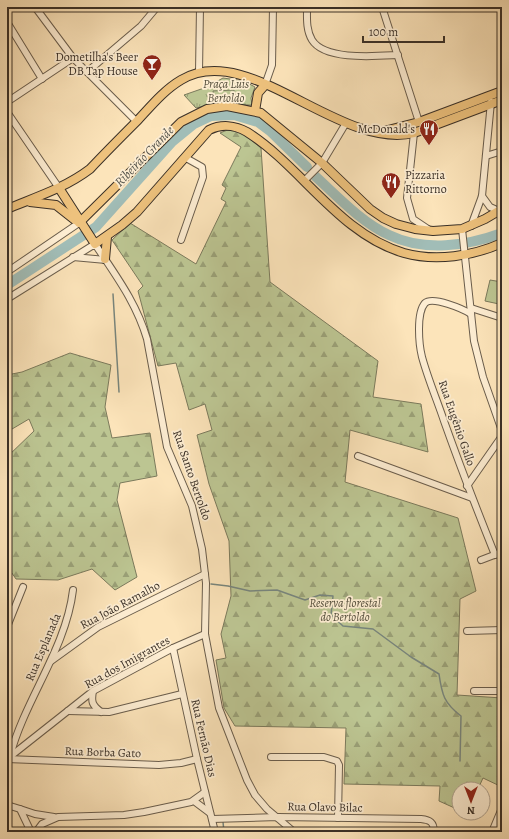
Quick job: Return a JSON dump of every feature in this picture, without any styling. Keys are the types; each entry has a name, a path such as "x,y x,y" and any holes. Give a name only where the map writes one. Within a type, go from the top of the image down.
{"main road":[{"path":"7,209 58,188 79,177 90,169 168,89 182,79 199,72 212,70 234,72 346,123 375,132 398,135 414,133 502,100"},
{"path":"255,111 258,93 265,85"},
{"path":"375,132 395,129 419,122 502,91"},
{"path":"81,225 181,122 198,112 221,106 255,111 271,120 322,163 383,218 415,230 463,232 501,210"},
{"path":"58,188 92,240 107,237 137,212 209,130 222,126 233,126 246,131 304,181 350,224 374,240 388,247 404,253 419,256 488,249 502,242"},
{"path":"26,202 40,202 56,206 81,225"},
{"path":"105,259 107,237"}],"street":[{"path":"35,7 73,58 136,121"},
{"path":"87,72 141,26 156,7"},
{"path":"199,72 200,7"},
{"path":"265,85 272,65 273,7"},
{"path":"307,7 309,32 312,40 320,48 329,52 348,55 398,55"},
{"path":"382,7 419,122"},
{"path":"7,22 42,79"},
{"path":"7,102 73,58"},
{"path":"471,226 482,196 491,95"},
{"path":"7,112 58,188"},
{"path":"304,181 322,163 346,123"},
{"path":"414,133 407,198 413,219 433,231"},
{"path":"486,156 502,151"},
{"path":"181,240 203,177 202,167 186,158"},
{"path":"482,196 490,207 501,210"},
{"path":"7,272 81,225"},
{"path":"463,232 476,354 502,431"},
{"path":"7,299 73,258 92,240"},
{"name":"Rua Santo Bertoldo","path":"92,240 128,293 142,322 167,447 192,506 205,574 205,634 219,708 229,735 255,794 294,832"},
{"path":"73,258 105,259"},
{"name":"Rua Eugênio Gallo","path":"458,307 434,300 425,303 419,325 422,356 467,486 495,555"},
{"path":"458,307 471,308"},
{"path":"458,307 471,308 502,318"},
{"path":"467,486 502,436"},
{"path":"358,456 472,498"},
{"path":"481,560 502,552"},
{"name":"Rua João Ramalho","path":"49,662 98,627 205,574"},
{"path":"8,622 23,587"},
{"name":"Rua Esplanada","path":"8,758 70,613 73,590"},
{"path":"467,631 502,630"},
{"name":"Rua dos Imigrantes","path":"8,758 93,691 173,648 205,634"},
{"name":"Rua Fernão Dias","path":"173,648 182,694 215,832"},
{"path":"93,691 92,702 94,707 101,712"},
{"path":"474,691 502,691"},
{"path":"68,711 101,712 133,707 182,694"},
{"path":"271,757 324,758 337,760 339,765 338,818"},
{"name":"Rua Borba Gato","path":"8,758 159,765 181,763 197,759"},
{"path":"7,805 35,814 58,817 124,815 194,801 205,792"},
{"path":"194,801 211,816"},
{"path":"492,832 502,808"},
{"path":"20,809 31,832"},
{"name":"Rua Olavo Bilac","path":"211,816 420,819 430,821 434,829"},
{"path":"36,832 42,824 58,817"}],"green space":[{"name":"Praça Luis Bertoldo","path":"223,78 244,81 255,87 251,98 252,105 205,106 196,108 184,95 207,87"},
{"path":"234,90 234,96 214,97 213,91"},
{"name":"Reserva florestal do Bertoldo","path":"230,129 241,132 261,148 270,282 378,361 373,397 421,404 428,452 350,430 345,482 458,518 476,591 460,599 457,695 502,698 502,745 498,752 502,754 502,787 483,778 482,781 451,781 451,806 439,801 440,786 344,784 346,728 235,726 224,708 216,660 226,658 221,634 231,596 229,541 209,484 197,435 212,430 205,404 189,410 176,363 158,366 138,291 143,286 112,240 130,223 196,264 226,202 221,199 226,188 222,185 241,147 220,133"},
{"path":"490,280 502,282 499,304 485,301"},
{"path":"70,353 111,365 105,407 112,438 150,433 157,476 120,483 117,500 137,577 115,590 92,569 58,580 16,579 7,566 7,457 34,431 29,419 7,432 7,375 22,372"}],"waterway":[{"name":"Ribeirão Grande","path":"7,285 96,227 172,142 194,124 211,116 234,115 258,122 270,131 307,167"},
{"name":"Ribeirão Grande","path":"315,176 359,216 379,230 402,240 416,244 446,245 460,244 489,238 502,233"},
{"path":"113,294 119,392"},
{"path":"211,584 250,591 277,590 305,600 320,595 333,596 331,615 343,626 373,629 411,657 439,674 441,688 447,703 461,716 460,761"},
{"path":"223,822 224,832"}],"place":[{"name":"Dometilha's Beer DB Tap House","path":"152,81"},
{"name":"McDonald's","path":"429,146"},
{"name":"Pizzaria Rittorno","path":"391,199"}]}
